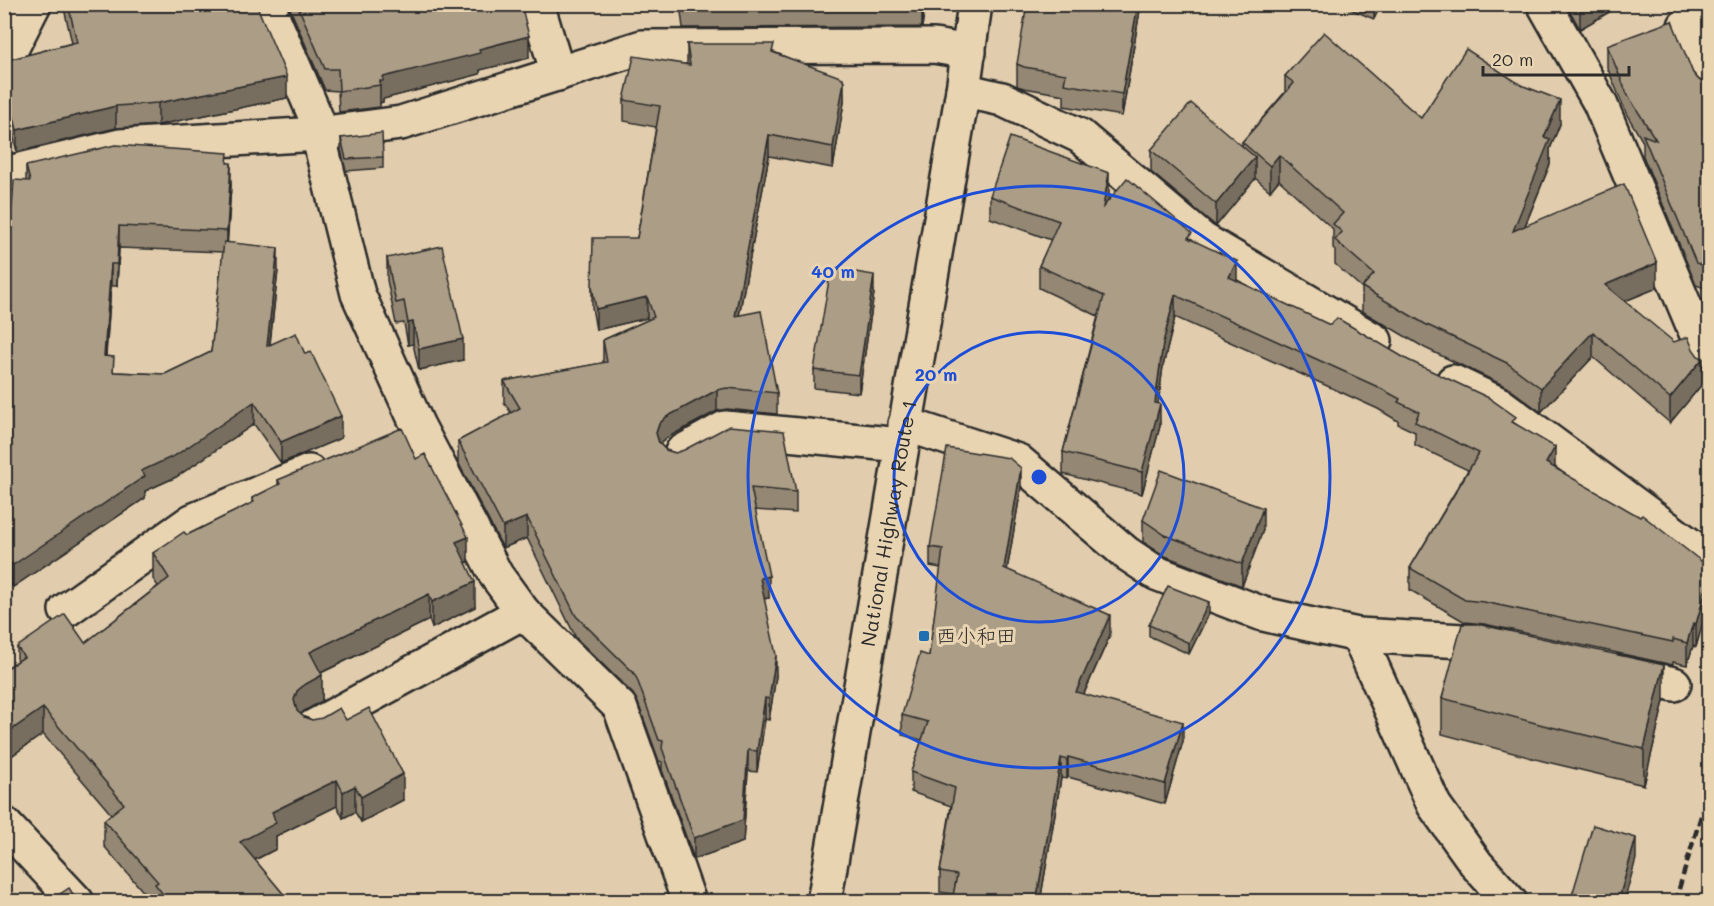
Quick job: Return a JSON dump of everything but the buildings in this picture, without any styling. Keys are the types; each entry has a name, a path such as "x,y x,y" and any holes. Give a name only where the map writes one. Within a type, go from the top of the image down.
{"main road":[{"path":"4,63 34,4"},
{"path":"267,4 316,118 358,294 418,426 496,575 523,612 620,707 689,902"},
{"path":"537,4 558,74"},
{"name":"National Highway Route 1","path":"824,902 963,90 975,4"},
{"path":"1544,4 1600,103 1702,325 1710,366"},
{"path":"1710,8 1685,26 1710,87"},
{"path":"4,174 120,146 318,134 401,123 642,47 934,46 969,52"},
{"path":"963,90 1002,99 1080,136 1203,240 1416,364 1499,404 1710,560"},
{"path":"386,440 418,426"},
{"path":"675,455 725,428 903,434 1018,461 1126,553 1156,573 1263,614 1358,635 1480,642 1526,652"},
{"path":"66,610 192,521 332,462"},
{"path":"313,727 523,612"},
{"path":"1358,635 1434,806 1477,865 1510,902"},
{"path":"1594,666 1674,684"},
{"path":"4,824 77,902"}],"railway":[{"path":"1675,902 1710,786"},
{"path":"1703,902 1710,879"}],"place":[{"name":"西小和田","path":"924,636"}]}
